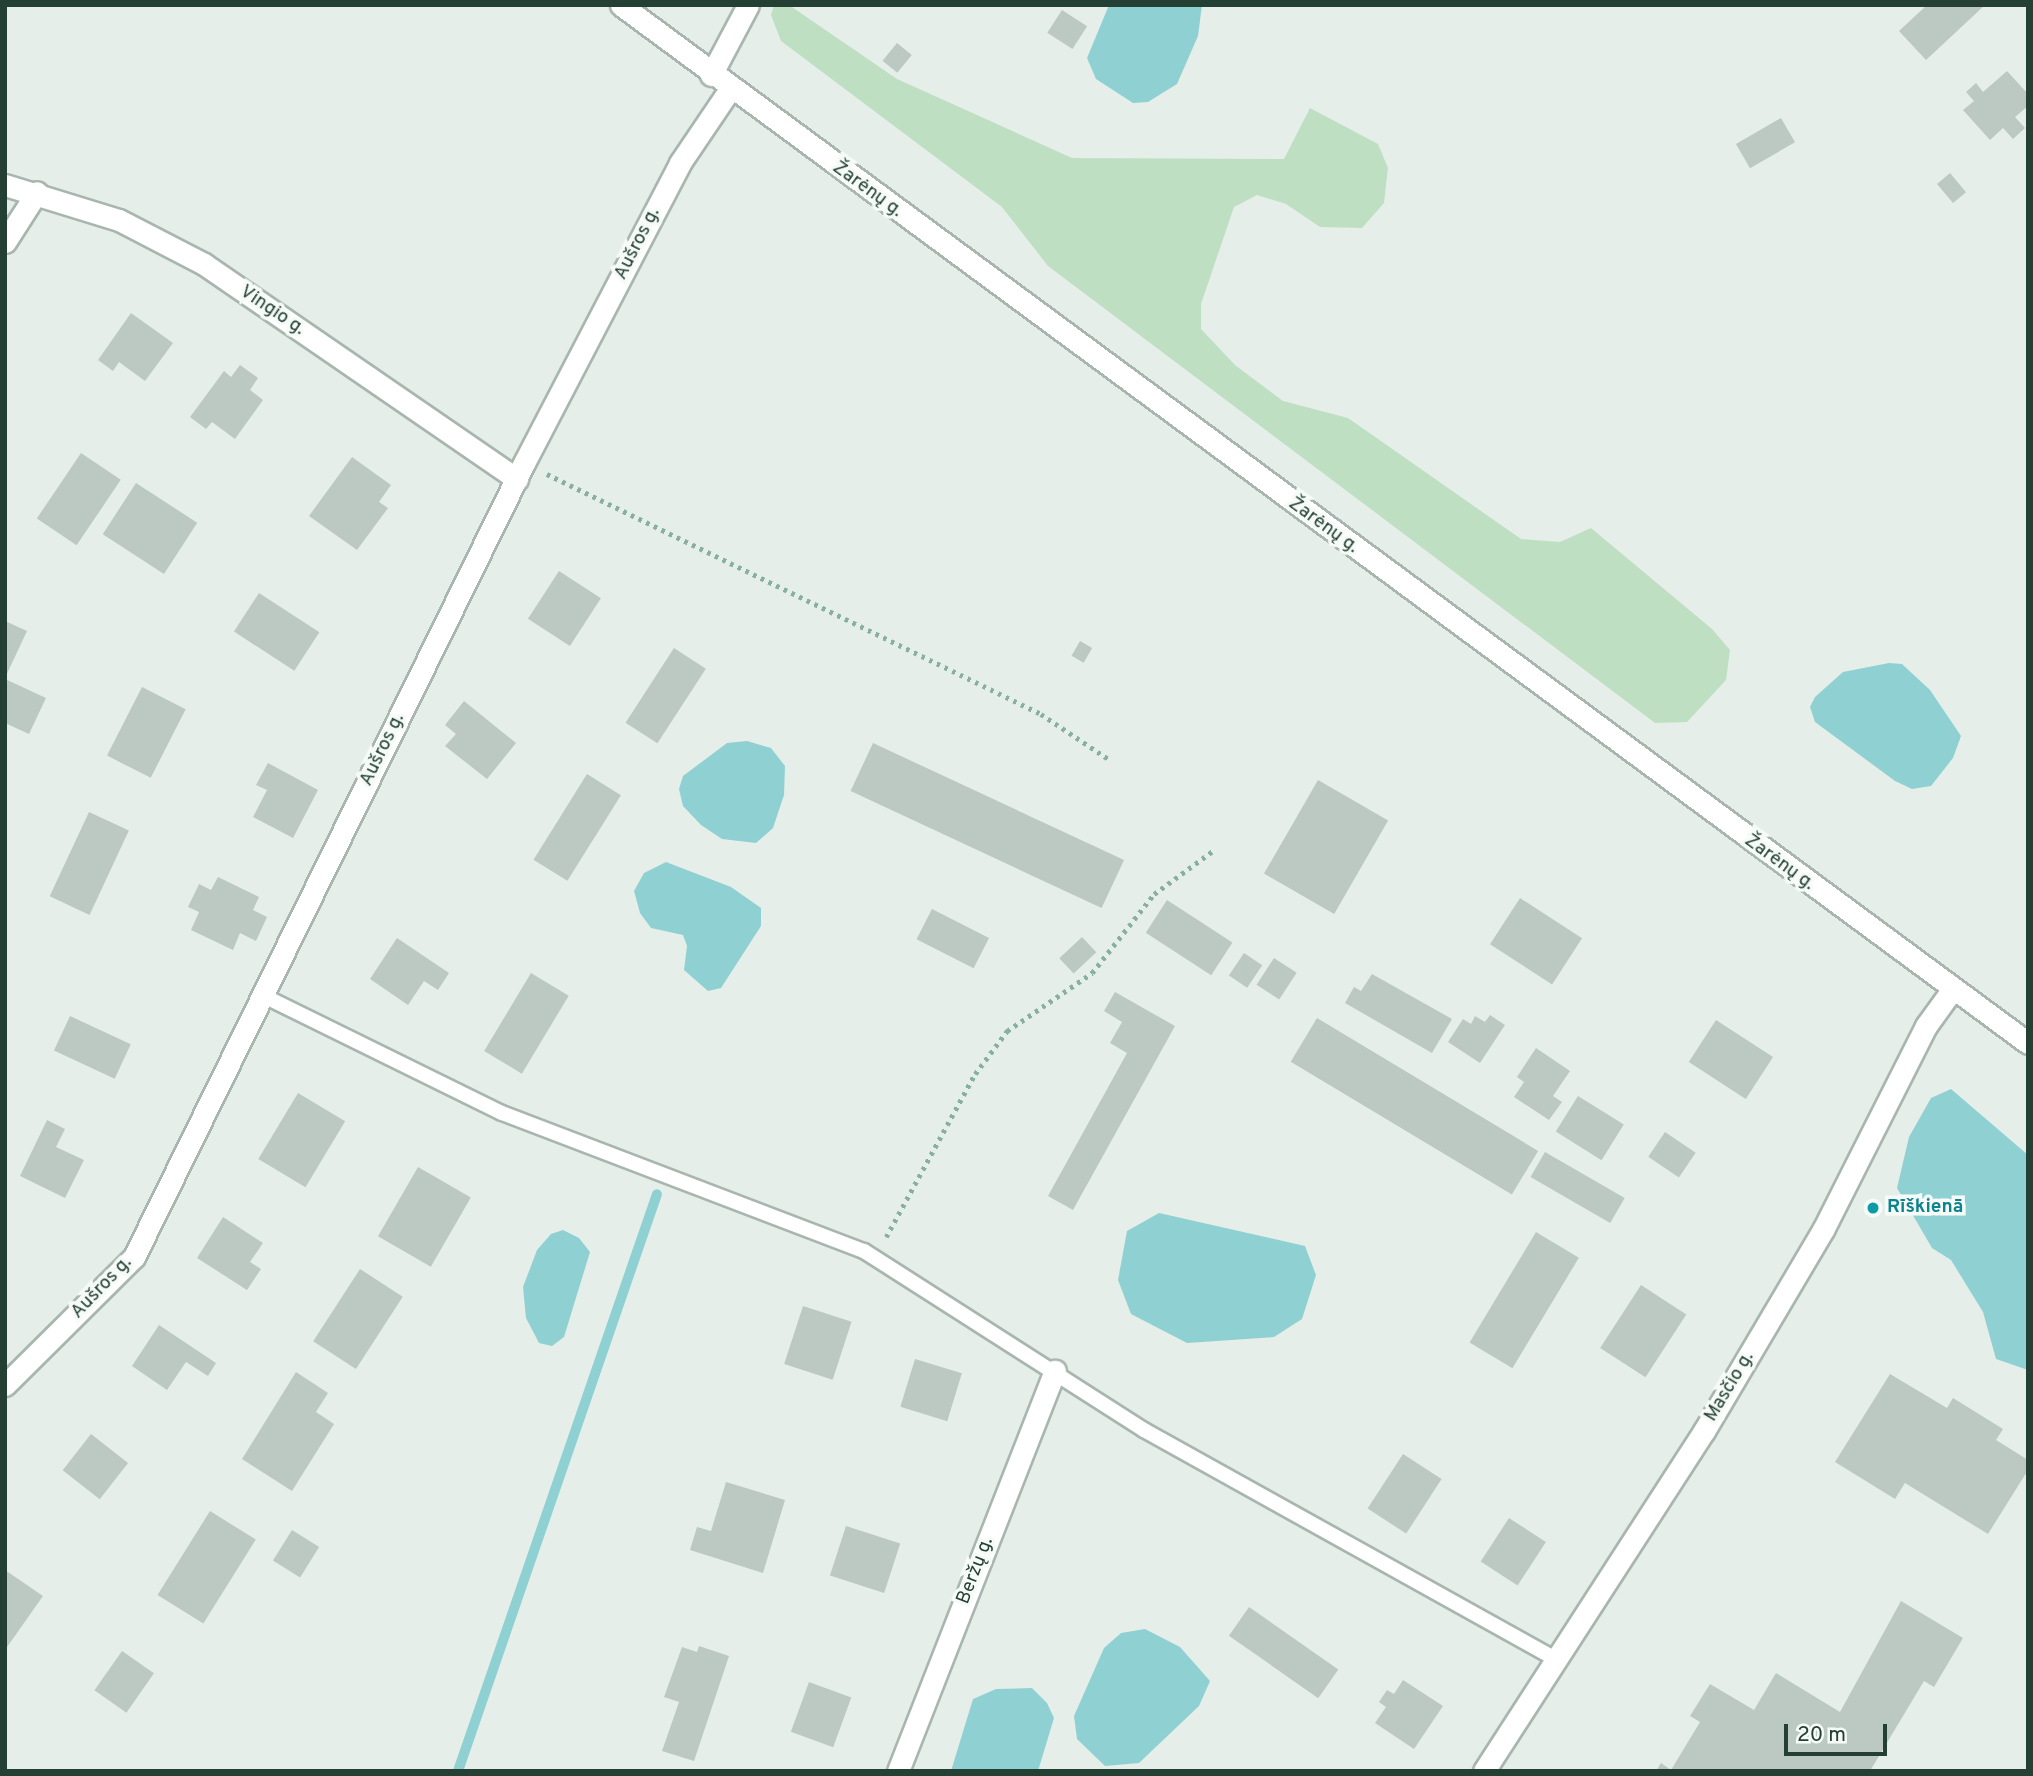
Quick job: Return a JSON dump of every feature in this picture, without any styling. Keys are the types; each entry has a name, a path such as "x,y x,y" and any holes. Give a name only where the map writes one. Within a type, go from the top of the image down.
{"street":[{"name":"Žarėnų g.","path":"621,5 711,75 1952,990 2028,1043"},
{"path":"711,75 748,5"},
{"name":"Aušros g.","path":"5,1385 134,1257 520,471 680,163 730,89"},
{"name":"Vingio g.","path":"5,185 37,191 119,220 204,264 520,471"},
{"path":"5,242 37,191"},
{"name":"Masčio g.","path":"1484,1771 1559,1660 1704,1431 1823,1230 1926,1026 1952,990"},
{"name":"Beržų g.","path":"898,1771 1055,1371"}],"lane":[{"path":"262,995 502,1113 875,1258 1144,1430 1559,1660"}],"path":[{"path":"520,471 1029,708 1110,760"},
{"path":"875,1258 975,1074 1007,1031 1092,973 1154,894 1214,850"}],"green space":[{"path":"774,5 789,5 897,79 1072,158 1284,159 1310,108 1378,144 1388,168 1384,203 1362,228 1320,227 1286,204 1257,195 1234,207 1201,304 1201,329 1235,365 1283,401 1348,418 1521,539 1560,542 1591,528 1712,629 1730,650 1726,680 1687,722 1655,723 1048,266 1002,207 781,41 771,15"}],"water":[{"path":"1109,5 1202,5 1198,36 1177,84 1148,102 1133,103 1096,79 1087,58"},
{"path":"1889,663 1902,664 1930,690 1961,736 1953,758 1931,786 1912,789 1895,781 1815,722 1810,707 1815,697 1843,672"},
{"path":"747,741 771,748 785,766 784,795 773,828 756,843 722,839 701,825 683,806 679,789 683,776 727,743"},
{"path":"666,862 731,887 761,908 761,926 721,988 708,991 684,970 687,946 683,935 651,928 640,913 634,891 644,873"},
{"path":"1951,1089 2028,1155 2028,1370 1996,1359 1983,1312 1951,1260 1932,1248 1897,1188 1909,1137 1931,1098"},
{"path":"1159,1213 1305,1246 1316,1275 1302,1319 1274,1337 1187,1343 1131,1314 1118,1280 1127,1231"},
{"path":"563,1230 579,1238 590,1252 564,1337 552,1346 539,1343 526,1318 523,1287 537,1250 551,1234"},
{"path":"1145,1629 1180,1647 1210,1681 1199,1706 1139,1763 1105,1766 1077,1739 1074,1716 1104,1648 1121,1633"},
{"path":"1032,1688 1047,1703 1054,1718 1038,1771 951,1771 973,1699 996,1689"}],"building":[{"path":"1927,5 1985,5 1926,60 1899,31"},
{"path":"1062,10 1087,26 1072,49 1047,33"},
{"path":"897,43 912,55 897,73 883,61"},
{"path":"2007,71 2028,94 2028,106 2015,117 2025,128 2013,139 2003,128 1990,140 1963,110 1974,101 1966,92 1976,83 1983,92"},
{"path":"1781,118 1795,142 1750,168 1736,144"},
{"path":"1950,173 1966,192 1953,203 1937,184"},
{"path":"131,313 173,343 145,381 119,362 113,371 98,360"},
{"path":"240,365 258,378 250,390 263,400 235,439 212,422 206,429 190,417 224,371 231,377"},
{"path":"81,453 121,480 77,545 37,518"},
{"path":"352,457 391,485 379,502 388,508 357,550 309,516"},
{"path":"136,483 197,523 164,574 103,534"},
{"path":"559,571 601,598 570,646 528,619"},
{"path":"259,593 319,632 294,671 234,632"},
{"path":"5,621 27,631 5,678"},
{"path":"1080,641 1092,648 1084,663 1072,656"},
{"path":"674,648 706,669 657,743 626,723"},
{"path":"5,679 46,698 29,734 5,723"},
{"path":"142,687 186,709 151,778 107,756"},
{"path":"464,701 516,743 487,779 445,746 456,734 445,725"},
{"path":"873,743 1124,860 1102,908 851,791"},
{"path":"268,763 318,790 293,838 253,817 267,790 256,785"},
{"path":"587,774 621,795 567,881 533,860"},
{"path":"1318,780 1388,820 1334,914 1264,874"},
{"path":"89,812 129,831 90,915 50,896"},
{"path":"218,877 259,897 253,910 267,917 256,941 240,933 233,950 191,930 199,912 188,907 199,884 211,890"},
{"path":"1520,898 1582,938 1552,984 1490,944"},
{"path":"1167,900 1232,942 1211,975 1146,933"},
{"path":"932,909 989,938 974,968 917,939"},
{"path":"1082,937 1096,952 1074,974 1059,958"},
{"path":"397,938 449,973 438,990 424,981 408,1005 370,979"},
{"path":"1244,953 1262,965 1247,988 1229,975"},
{"path":"1274,958 1297,973 1279,1000 1257,985"},
{"path":"531,973 569,996 522,1074 484,1051"},
{"path":"1372,974 1452,1019 1432,1053 1345,1003 1354,987 1361,991"},
{"path":"1115,992 1175,1026 1073,1210 1048,1196 1127,1053 1110,1043 1122,1022 1104,1011"},
{"path":"1490,1015 1505,1025 1480,1063 1448,1042 1463,1019 1471,1024 1475,1016 1485,1022"},
{"path":"70,1016 131,1044 115,1079 54,1050"},
{"path":"1317,1018 1538,1151 1512,1195 1291,1062"},
{"path":"1716,1020 1773,1057 1746,1099 1689,1062"},
{"path":"1536,1048 1570,1071 1553,1096 1562,1102 1549,1120 1514,1097 1524,1082 1517,1077"},
{"path":"298,1093 345,1121 305,1187 258,1159"},
{"path":"1578,1096 1624,1125 1602,1160 1556,1132"},
{"path":"47,1120 65,1129 56,1147 84,1160 65,1198 20,1176"},
{"path":"1665,1132 1696,1153 1679,1178 1648,1157"},
{"path":"1545,1152 1625,1198 1610,1223 1530,1177"},
{"path":"418,1167 471,1198 431,1267 378,1236"},
{"path":"223,1217 263,1243 250,1262 261,1269 247,1290 197,1258"},
{"path":"1536,1232 1579,1258 1512,1368 1470,1343"},
{"path":"360,1269 403,1297 356,1369 313,1341"},
{"path":"1641,1285 1686,1314 1645,1377 1600,1348"},
{"path":"803,1306 852,1322 833,1380 784,1364"},
{"path":"159,1325 216,1363 208,1376 186,1362 167,1390 132,1366"},
{"path":"915,1359 962,1373 947,1421 900,1407"},
{"path":"296,1372 328,1393 316,1412 334,1424 292,1491 242,1459"},
{"path":"1890,1374 1947,1408 1953,1398 2003,1429 1996,1440 2028,1460 2028,1470 1988,1534 1905,1483 1895,1499 1835,1462"},
{"path":"91,1434 128,1463 100,1499 63,1470"},
{"path":"1403,1454 1442,1479 1406,1534 1368,1509"},
{"path":"726,1482 785,1500 763,1573 690,1550 697,1527 711,1531"},
{"path":"210,1511 256,1540 203,1624 158,1595"},
{"path":"1509,1518 1546,1542 1518,1586 1481,1562"},
{"path":"846,1526 900,1544 884,1593 830,1575"},
{"path":"292,1530 319,1547 300,1577 273,1561"},
{"path":"5,1570 43,1596 5,1650"},
{"path":"1901,1601 1963,1638 1934,1687 1924,1681 1870,1771 1656,1771 1661,1763 1671,1770 1700,1722 1690,1716 1710,1684 1754,1710 1776,1673 1840,1712"},
{"path":"1249,1607 1338,1670 1318,1698 1229,1636"},
{"path":"699,1646 729,1656 694,1761 662,1751 679,1702 664,1697 682,1647 697,1652"},
{"path":"122,1651 154,1673 126,1713 94,1690"},
{"path":"1403,1680 1443,1706 1414,1749 1375,1723 1386,1707 1379,1702 1387,1690 1394,1694"},
{"path":"809,1682 851,1697 833,1747 791,1732"}],"waterway":[{"path":"458,1771 657,1194"}],"place":[{"name":"Rīškienā","path":"1873,1208"}]}
